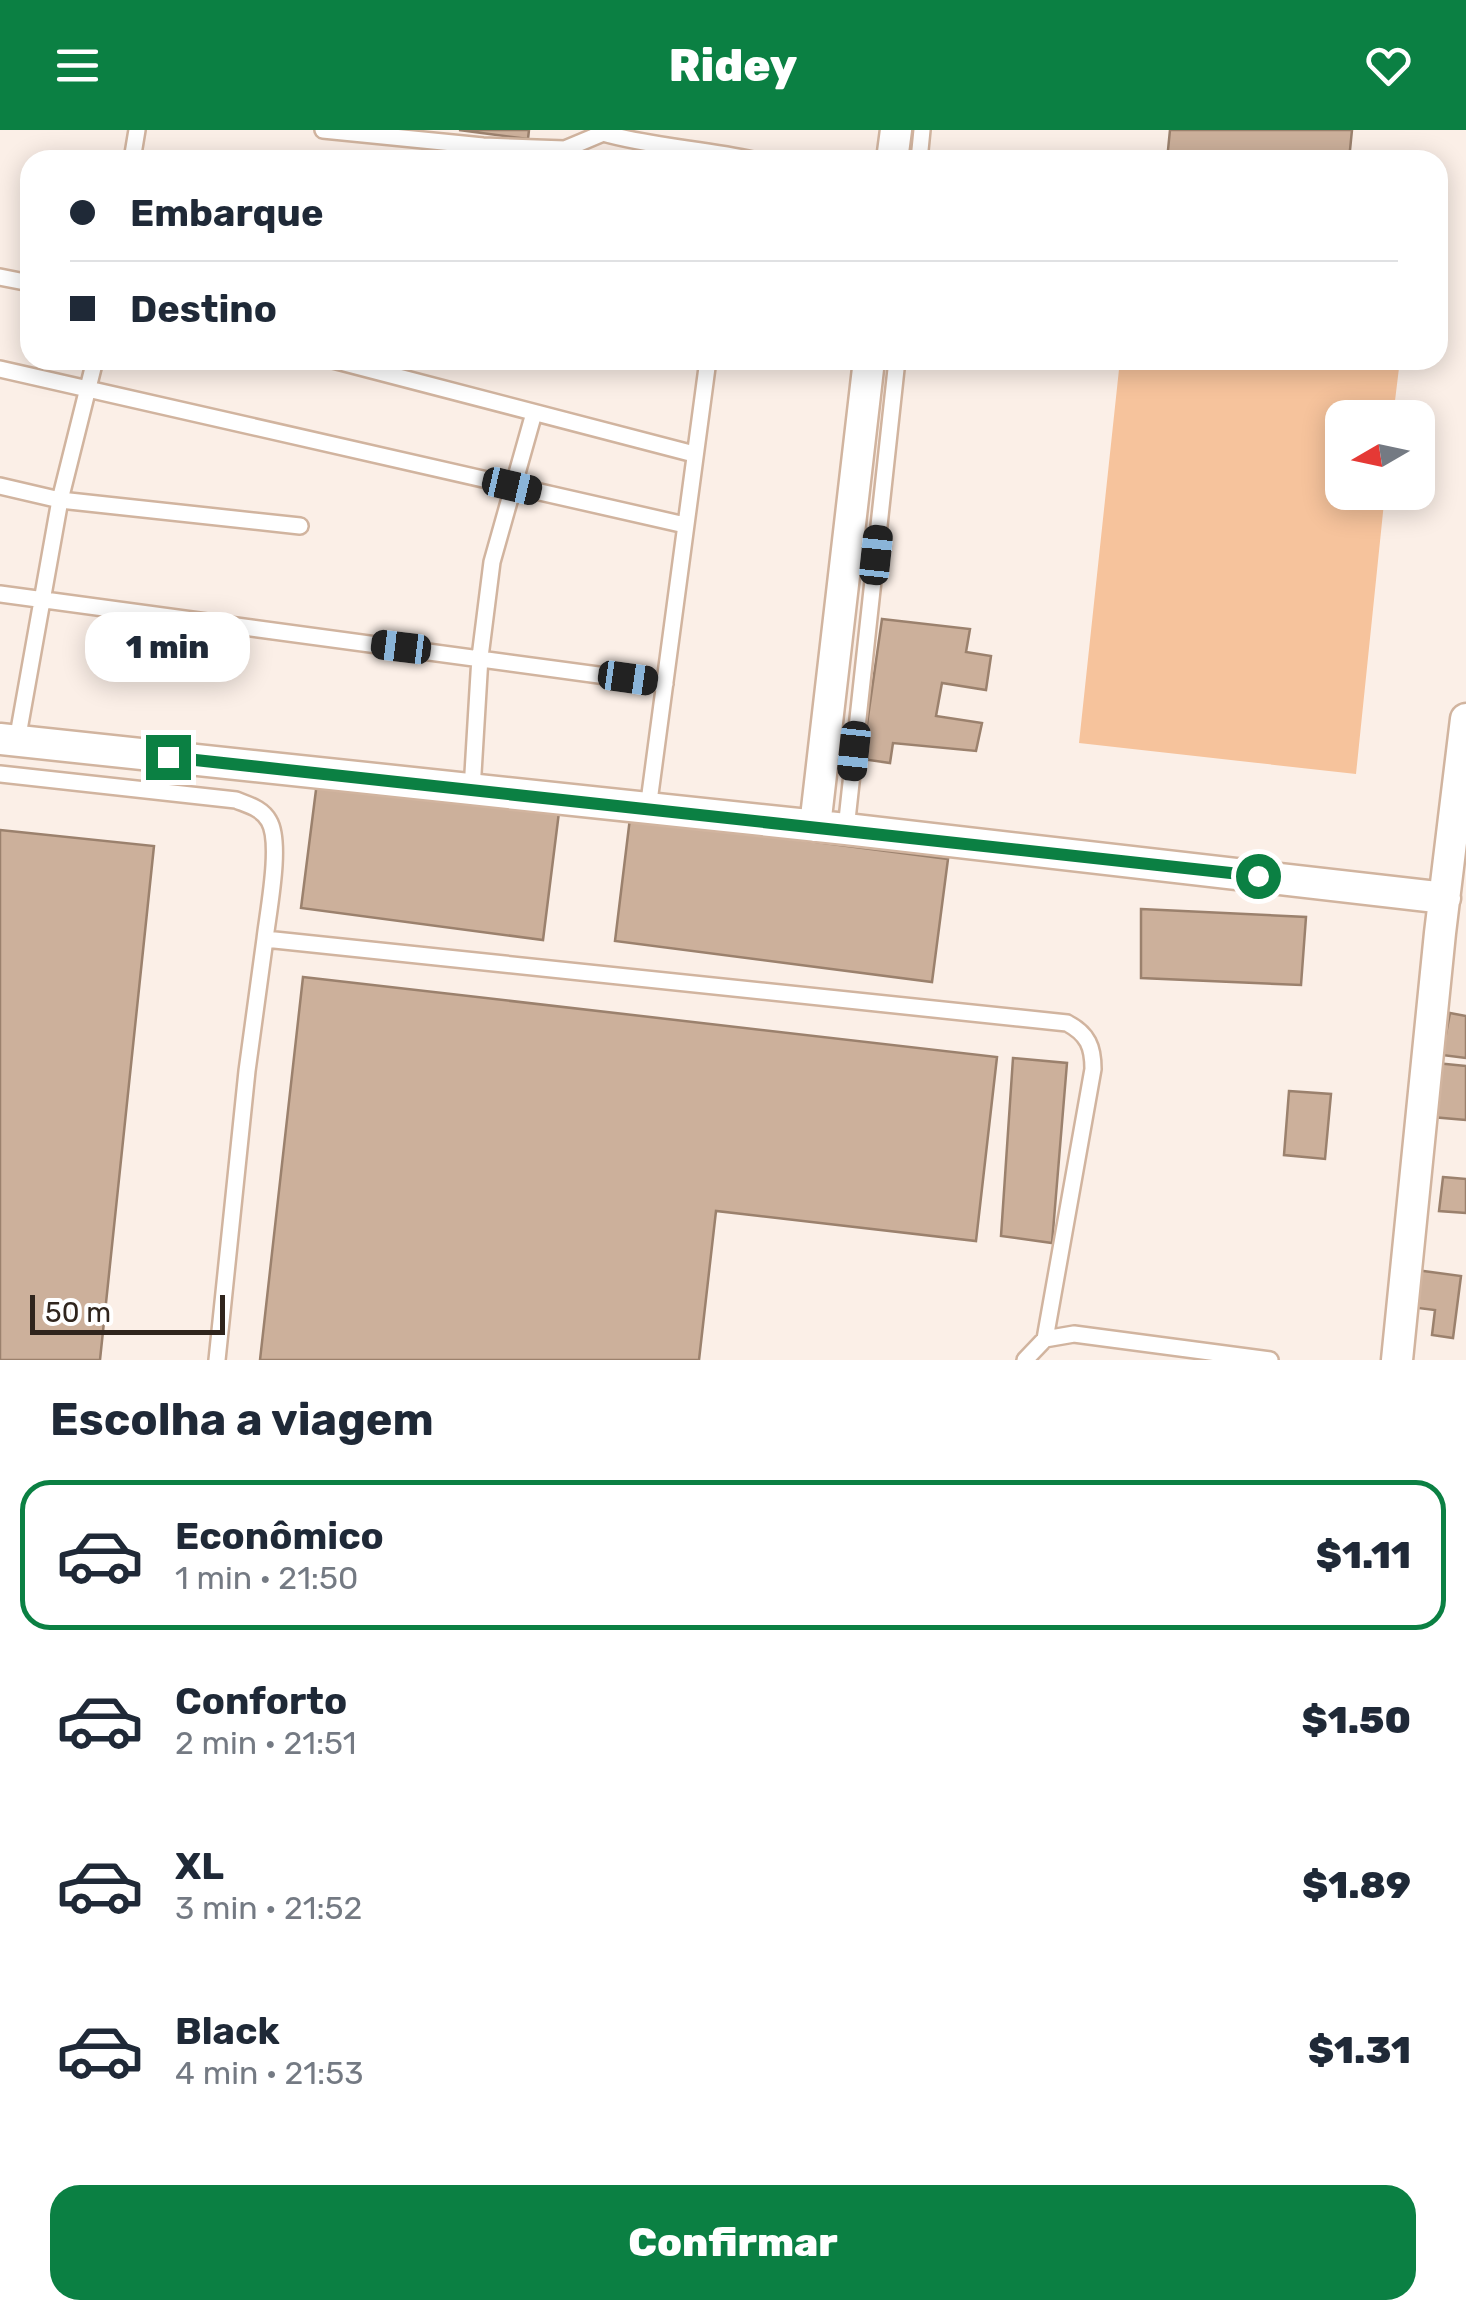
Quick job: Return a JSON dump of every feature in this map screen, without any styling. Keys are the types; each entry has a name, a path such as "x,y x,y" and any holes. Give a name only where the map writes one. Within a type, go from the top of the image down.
{"street":[{"path":"815,826 868,370"},
{"path":"1397,1360 1466,719"},
{"path":"8,740 846,829 1445,898"}],"lane":[{"path":"323,130 565,150 604,132 630,141 709,150"},
{"path":"0,369 685,525"},
{"path":"8,740 44,601 60,500 94,370"},
{"path":"371,370 694,454"},
{"path":"648,810 707,370"},
{"path":"846,829 896,370"},
{"path":"472,790 480,657 492,562 534,413"},
{"path":"0,486 60,500 300,526"},
{"path":"0,594 665,684"},
{"path":"0,774 236,800 257,808 270,821 274,842 265,939 217,1360"},
{"path":"265,939 1067,1023 1081,1030 1092,1048 1093,1070 1044,1339 1025,1360"},
{"path":"1044,1339 1074,1334 1270,1360"}],"shaded area":[{"path":"1119,370 1399,370 1395,400 1325,400 1325,510 1383,510 1356,774 1079,743"}],"building":[{"path":"459,130 529,130 528,139"},
{"path":"1170,130 1352,130 1350,150 1168,150"},
{"path":"882,619 970,629 966,652 991,656 986,690 942,683 936,716 982,723 976,751 893,743 890,763 862,759"},
{"path":"317,782 559,812 543,940 301,908"},
{"path":"630,818 948,859 932,982 615,941"},
{"path":"0,830 154,846 100,1360 0,1360"},
{"path":"1141,909 1306,917 1301,985 1141,978"},
{"path":"303,977 997,1057 976,1241 716,1211 699,1360 260,1360"},
{"path":"1450,1013 1466,1016 1466,1058 1442,1055"},
{"path":"1013,1058 1067,1063 1052,1243 1001,1236"},
{"path":"1436,1063 1466,1066 1466,1120 1432,1117"},
{"path":"1289,1091 1331,1094 1325,1159 1284,1155"},
{"path":"1443,1177 1466,1179 1466,1213 1439,1211"},
{"path":"1416,1270 1461,1276 1453,1338 1432,1335 1435,1310 1410,1307"}],"route":[{"path":"168,757 1258,876"}]}
